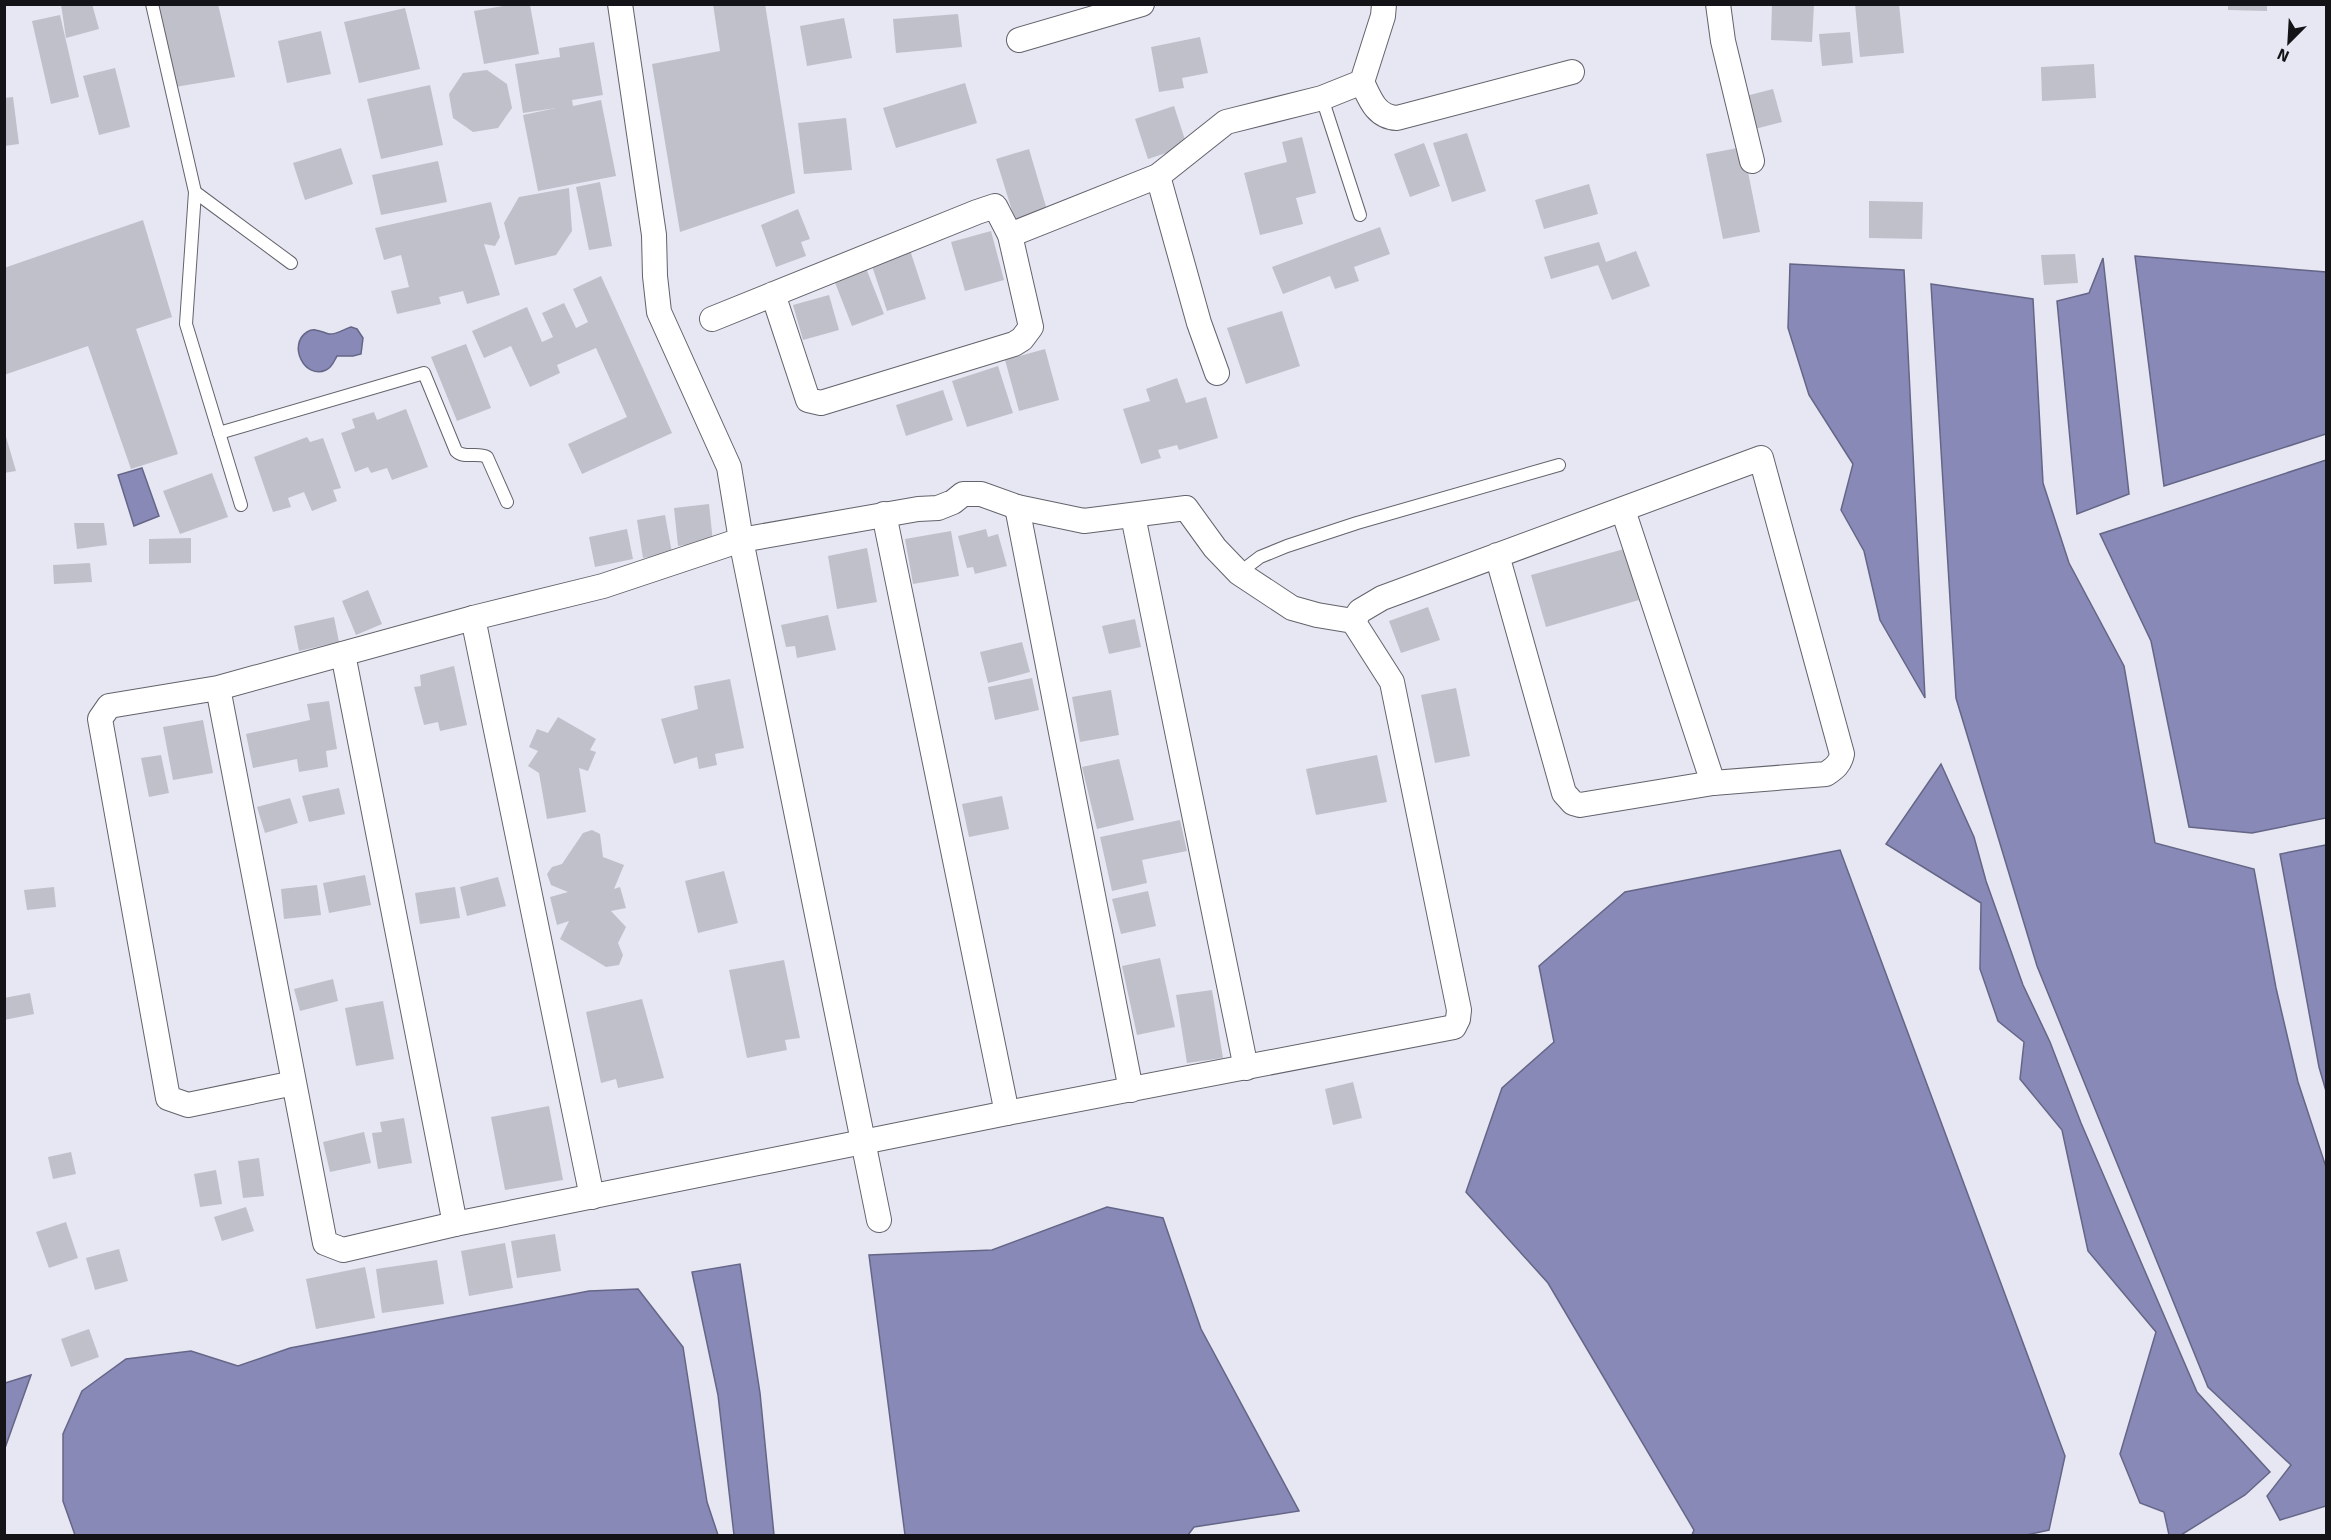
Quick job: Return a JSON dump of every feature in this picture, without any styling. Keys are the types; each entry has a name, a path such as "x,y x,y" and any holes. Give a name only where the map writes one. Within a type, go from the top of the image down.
{"street":[{"path":"620,4 654,235 659,312 729,467 741,540 879,1220"},
{"path":"1019,40 1142,4"},
{"path":"1383,4 1383,16 1362,82 1377,111 1389,118 1397,118 1572,72"},
{"path":"1718,4 1723,42 1752,161"},
{"path":"1010,235 1158,176 1226,122 1322,98 1362,82"},
{"path":"1158,176 1199,323 1217,373"},
{"path":"712,318 995,206 1010,235 1031,327 1022,339 1014,344 822,404 808,400 773,294"},
{"path":"1353,621 1360,611 1382,598 1497,555 1623,510 1761,458 1842,754 1837,767 1826,774 1713,783 1580,805 1568,799 1564,793 1497,555"},
{"path":"218,688 325,1243 343,1250 455,1224 1007,1113 1454,1027 1460,1010 1392,682 1353,621 1292,608 1239,573 1215,548 1186,508 1084,520 1017,507 981,494 963,494 953,502 939,508 884,514 741,540 603,586 473,618 218,688 110,706 100,719 168,1098 188,1106 294,1083"},
{"path":"1017,507 1131,1090"},
{"path":"1623,510 1713,783"},
{"path":"884,514 1007,1113"},
{"path":"1133,516 1246,1068"},
{"path":"473,618 592,1197"},
{"path":"343,654 455,1224"}],"lane":[{"path":"152,4 195,192 186,324 241,505"},
{"path":"1322,98 1360,215"},
{"path":"195,192 291,263"},
{"path":"219,433 424,373 456,451 462,455 478,454 487,457 507,502"},
{"path":"1239,573 1260,557 1287,546 1357,523 1559,465"}],"water":[{"path":"2135,256 2326,272 2326,434 2164,486"},
{"path":"2103,258 2129,494 2077,514 2057,301 2089,293"},
{"path":"1790,264 1904,270 1925,698 1880,620 1864,551 1841,510 1853,464 1809,395 1788,328"},
{"path":"1931,284 2033,299 2043,483 2069,563 2124,666 2155,843 2254,869 2276,988 2298,1082 2326,1167 2326,1506 2280,1520 2267,1496 2291,1465 2208,1387 2037,966 1956,698"},
{"path":"351,327 357,329 363,338 361,354 337,356 330,368 318,372 305,366 301,360 299,345 301,338 307,332 315,330 332,334"},
{"path":"2326,460 2326,818 2252,833 2189,827 2151,641 2100,534"},
{"path":"142,468 159,516 134,526 118,475"},
{"path":"1941,764 1974,837 1986,881 2023,985 2050,1042 2081,1123 2197,1392 2270,1472 2245,1495 2181,1535 2169,1535 2164,1512 2140,1503 2120,1454 2156,1332 2088,1251 2062,1130 2020,1079 2024,1042 1998,1021 1980,969 1981,903 1886,844"},
{"path":"2326,845 2326,1091 2319,1067 2280,854"},
{"path":"1840,850 2065,1456 2049,1530 2022,1536 1692,1535 1694,1530 1548,1283 1466,1192 1502,1088 1554,1042 1539,966 1625,892"},
{"path":"1107,1207 1163,1218 1201,1329 1299,1511 1194,1527 1188,1535 905,1535 869,1255 992,1250"},
{"path":"740,1264 760,1393 774,1535 734,1535 718,1395 692,1272"},
{"path":"638,1289 683,1347 707,1502 718,1535 75,1535 63,1501 63,1434 82,1391 126,1359 191,1351 238,1366 290,1348 589,1291"},
{"path":"31,1375 5,1448 5,1383"}],"building":[{"path":"61,4 92,4 99,29 66,38"},
{"path":"158,4 218,4 235,77 175,87"},
{"path":"713,4 765,4 795,193 680,232 652,64 720,51"},
{"path":"1772,4 1814,4 1812,42 1771,40"},
{"path":"1855,4 1899,4 1904,53 1860,57"},
{"path":"509,5 530,5 539,54 484,64 474,11"},
{"path":"2228,5 2267,5 2267,11 2228,10"},
{"path":"405,8 420,69 359,83 344,22"},
{"path":"958,14 962,47 896,53 893,19"},
{"path":"60,15 79,97 51,104 32,21"},
{"path":"844,18 852,58 807,66 800,26"},
{"path":"321,31 331,74 287,83 278,41"},
{"path":"1850,32 1853,63 1822,66 1819,34"},
{"path":"1200,37 1208,73 1182,78 1184,88 1159,92 1151,47"},
{"path":"594,42 603,95 572,100 573,106 601,100 616,176 538,191 523,115 556,108 523,113 515,64 560,57 559,48"},
{"path":"2094,64 2096,98 2042,101 2041,67"},
{"path":"115,68 130,127 99,135 83,76"},
{"path":"487,70 507,84 512,108 498,128 473,132 453,118 449,94 463,73"},
{"path":"965,83 977,123 896,148 883,108"},
{"path":"430,85 443,145 381,159 367,99"},
{"path":"1773,89 1782,122 1751,130 1742,97"},
{"path":"13,97 19,144 4,146 4,98"},
{"path":"1174,106 1187,146 1148,159 1135,119"},
{"path":"846,118 852,170 804,174 798,123"},
{"path":"1467,133 1486,191 1452,202 1433,143"},
{"path":"1302,137 1316,193 1296,198 1303,224 1260,235 1244,173 1287,162 1282,142"},
{"path":"1424,143 1440,186 1410,197 1394,154"},
{"path":"1743,147 1760,232 1723,239 1706,154"},
{"path":"341,148 353,184 305,200 293,163"},
{"path":"1029,149 1047,210 1015,220 996,159"},
{"path":"438,161 447,202 381,215 372,175"},
{"path":"600,182 612,246 589,250 576,187"},
{"path":"1589,184 1598,214 1544,229 1535,200"},
{"path":"569,188 572,231 556,255 515,265 504,223 519,197"},
{"path":"1869,201 1923,202 1922,239 1869,238"},
{"path":"491,202 500,237 495,246 484,244 500,295 467,304 463,291 439,297 441,304 397,314 391,291 409,287 401,255 384,260 375,228"},
{"path":"798,209 810,239 801,242 806,256 776,267 761,225"},
{"path":"143,220 172,317 136,329 178,454 131,469 88,346 4,375 4,268"},
{"path":"1380,227 1390,254 1354,267 1359,281 1335,289 1330,276 1283,294 1272,267"},
{"path":"991,231 1004,280 965,291 951,242"},
{"path":"1599,242 1606,262 1636,251 1650,286 1612,300 1598,265 1551,279 1544,257"},
{"path":"909,247 926,299 887,311 870,260"},
{"path":"2075,254 2078,283 2044,285 2041,255"},
{"path":"866,268 884,314 852,326 834,280"},
{"path":"601,276 672,433 582,474 568,444 627,417 596,348 557,365 560,373 530,387 511,346 484,358 472,331 527,307 542,342 553,337 542,313 564,303 576,328 588,322 573,289"},
{"path":"829,295 839,330 803,340 793,305"},
{"path":"1282,311 1300,366 1246,384 1227,328"},
{"path":"466,344 491,408 457,421 431,357"},
{"path":"1045,349 1059,400 1019,411 1005,360"},
{"path":"998,366 1013,413 967,427 952,381"},
{"path":"1177,378 1186,403 1206,397 1218,438 1179,450 1177,445 1158,450 1161,458 1141,464 1123,409 1150,401 1146,389"},
{"path":"943,390 953,420 906,436 896,405"},
{"path":"406,409 428,467 392,480 387,468 371,473 368,467 355,472 341,433 355,428 352,419 374,412 377,420"},
{"path":"4,430 16,471 4,473"},
{"path":"307,437 310,442 323,438 341,488 333,490 337,501 312,511 304,492 288,498 291,507 273,512 254,457"},
{"path":"212,473 228,517 180,534 163,491"},
{"path":"709,504 713,542 678,546 674,508"},
{"path":"665,515 672,553 643,558 637,520"},
{"path":"74,523 104,523 107,545 77,549"},
{"path":"627,529 633,559 595,567 589,537"},
{"path":"986,529 988,537 998,534 1007,566 975,574 973,567 967,568 958,536"},
{"path":"951,531 959,576 913,584 905,539"},
{"path":"191,538 191,563 149,564 149,539"},
{"path":"867,548 877,602 837,609 828,556"},
{"path":"1624,549 1639,600 1546,627 1531,575"},
{"path":"90,563 92,582 54,584 53,565"},
{"path":"368,590 382,624 356,635 342,601"},
{"path":"1428,607 1440,640 1401,653 1389,621"},
{"path":"828,615 836,650 797,658 795,646 786,647 781,625"},
{"path":"334,617 339,642 299,651 294,626"},
{"path":"1135,619 1141,647 1109,654 1102,626"},
{"path":"1022,642 1030,672 988,683 980,652"},
{"path":"454,666 467,725 440,731 438,722 424,725 414,687 421,686 420,675"},
{"path":"1032,678 1039,710 995,720 988,687"},
{"path":"730,679 744,748 715,754 717,765 699,769 697,757 674,764 661,719 698,709 694,686"},
{"path":"1456,688 1470,756 1435,763 1421,695"},
{"path":"1111,690 1119,735 1080,742 1072,697"},
{"path":"329,701 337,749 326,751 328,767 299,772 297,759 253,768 246,734 310,720 307,704"},
{"path":"558,717 596,739 590,750 596,752 588,771 579,768 586,812 547,819 539,773 528,766 538,751 529,747 537,729 548,733"},
{"path":"203,720 213,773 173,780 163,727"},
{"path":"161,755 169,793 149,797 141,758"},
{"path":"1377,755 1387,802 1316,815 1306,769"},
{"path":"1119,759 1134,820 1097,829 1082,767"},
{"path":"339,788 345,814 309,822 302,796"},
{"path":"1002,796 1009,829 969,837 962,804"},
{"path":"290,798 298,823 265,833 257,807"},
{"path":"1180,820 1187,851 1142,860 1147,883 1112,891 1100,837"},
{"path":"592,830 600,834 603,857 624,865 614,889 620,887 626,908 611,911 626,927 618,943 623,955 619,965 606,967 560,939 569,921 557,925 550,897 568,892 551,885 547,874 552,867 562,864 583,833"},
{"path":"724,871 738,923 698,933 685,881"},
{"path":"365,875 371,905 329,913 323,883"},
{"path":"498,877 506,906 467,916 460,887"},
{"path":"317,885 321,915 284,919 281,889"},
{"path":"54,887 56,907 27,910 24,890"},
{"path":"455,887 460,918 420,924 415,893"},
{"path":"1148,891 1156,926 1121,934 1112,899"},
{"path":"1160,958 1175,1027 1137,1035 1122,966"},
{"path":"784,960 800,1038 785,1040 787,1050 747,1058 729,970"},
{"path":"333,979 338,1001 300,1011 294,989"},
{"path":"1212,990 1223,1058 1187,1063 1176,995"},
{"path":"30,993 34,1014 4,1020 4,998"},
{"path":"642,999 664,1078 618,1088 616,1079 601,1083 586,1012"},
{"path":"383,1001 394,1059 356,1066 345,1008"},
{"path":"1353,1082 1362,1118 1333,1125 1325,1089"},
{"path":"549,1106 563,1180 505,1190 491,1117"},
{"path":"404,1118 412,1163 378,1169 372,1133 382,1132 380,1122"},
{"path":"364,1132 371,1163 330,1172 323,1142"},
{"path":"71,1152 76,1174 53,1179 48,1157"},
{"path":"259,1158 264,1196 243,1198 238,1161"},
{"path":"216,1170 222,1204 200,1207 194,1174"},
{"path":"246,1207 254,1231 222,1241 214,1217"},
{"path":"66,1222 78,1258 49,1268 36,1232"},
{"path":"555,1234 561,1271 517,1278 511,1241"},
{"path":"505,1243 513,1288 469,1296 461,1251"},
{"path":"119,1249 128,1281 95,1290 86,1258"},
{"path":"437,1260 444,1304 382,1313 376,1269"},
{"path":"365,1267 375,1318 316,1329 306,1279"},
{"path":"89,1329 99,1357 71,1367 61,1339"}]}
